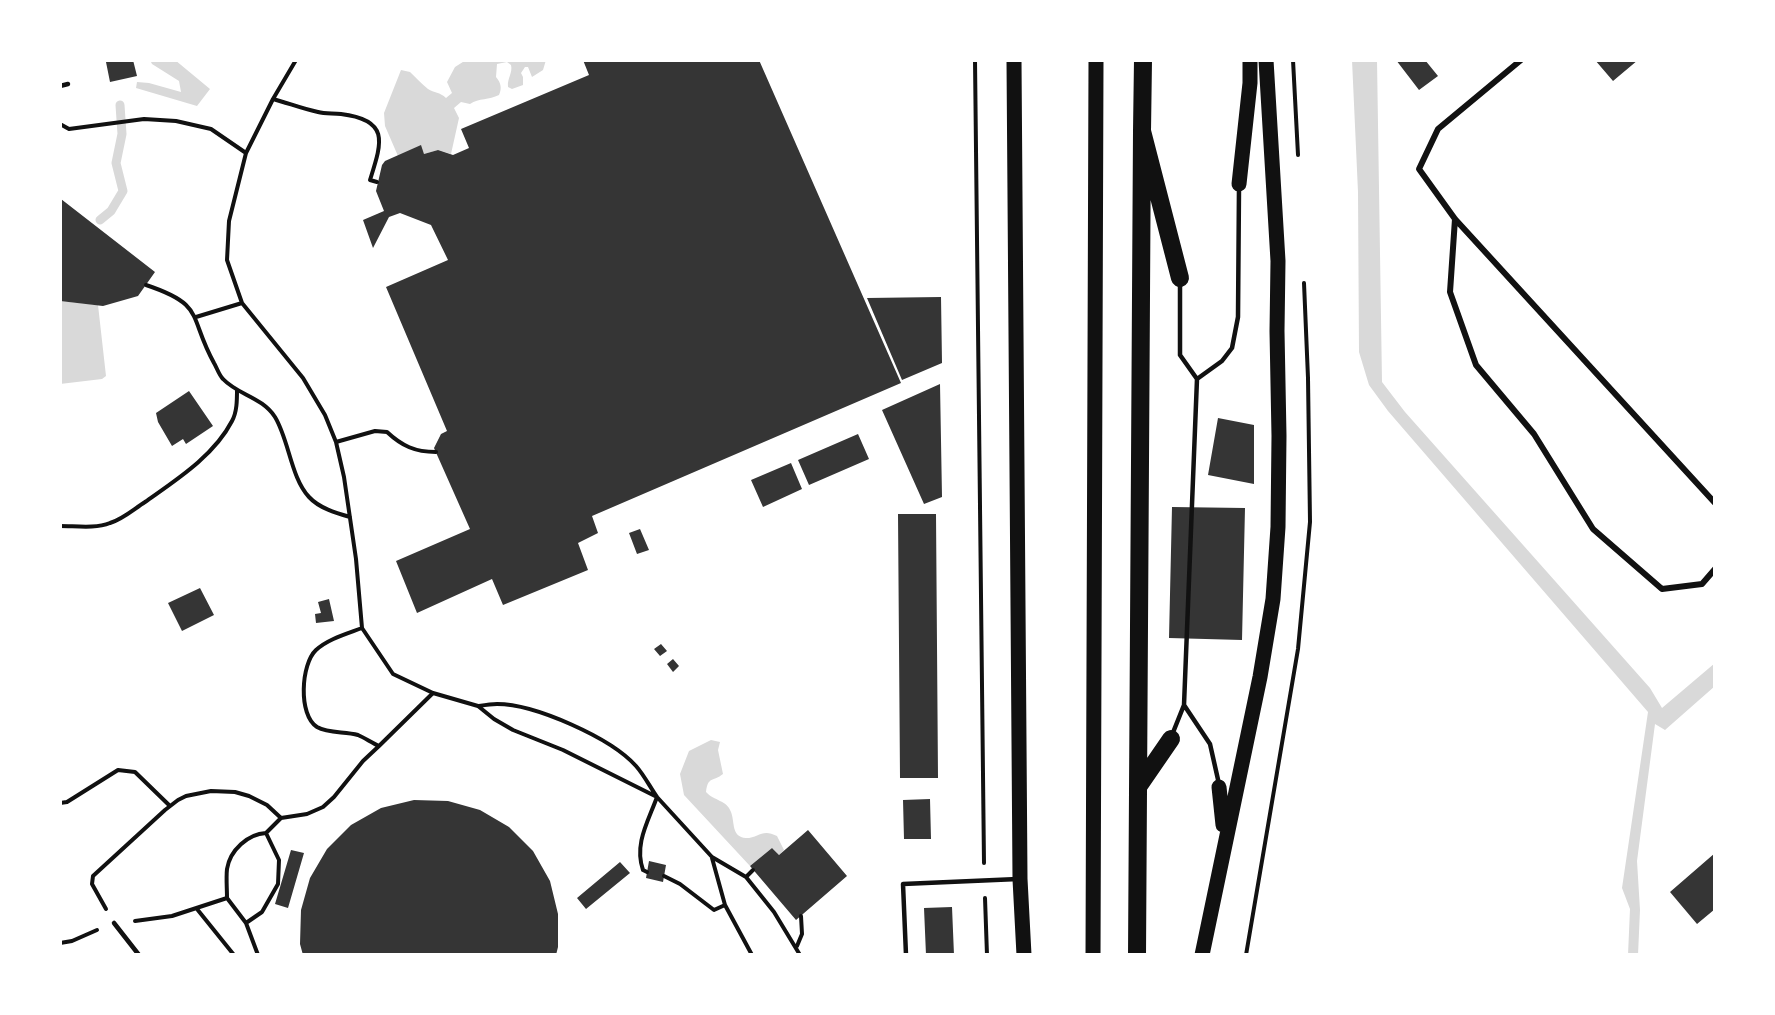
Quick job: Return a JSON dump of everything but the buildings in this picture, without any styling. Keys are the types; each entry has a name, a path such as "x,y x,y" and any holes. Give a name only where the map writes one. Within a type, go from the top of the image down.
{"highway":[{"path":"1137,955 1143,60"},
{"path":"1142,131 1180,278"},
{"path":"1138,787 1171,739"}],"main road":[{"path":"1014,60 1020,879 1024,955"},
{"path":"1094,955 1096,60"},
{"path":"1239,184 1250,83 1250,60"},
{"path":"1203,955 1260,677 1273,599 1278,527 1278,261 1266,60"},
{"path":"1219,787 1225,840"}],"street":[{"path":"1521,60 1438,129 1419,169 1455,219 1715,503"},
{"path":"1455,219 1450,292 1476,365 1534,434 1593,529 1662,589 1702,584 1715,569"}],"lane":[{"path":"60,86 68,84"},
{"path":"1197,379 1222,361 1232,348 1238,316 1239,184"},
{"path":"1171,739 1184,705 1197,379 1180,355 1180,278"},
{"path":"1184,705 1210,744 1219,787"},
{"path":"906,955 903,884 1020,879"},
{"path":"114,923 139,955"}],"path":[{"path":"296,60 246,153 229,221 227,260 242,303 303,378 325,415 336,442 350,517 362,628 393,675 433,693 478,706 513,730 563,750 657,797"},
{"path":"975,60 984,880 987,955"},
{"path":"273,99 318,112 364,118 374,125 379,140 378,155 370,180 377,183"},
{"path":"60,124 69,129 144,119 176,121 211,129 246,153"},
{"path":"146,285 178,297 189,306 196,317 208,351 223,378 237,390 265,404 274,416 285,439 296,475 309,497 327,509 350,517"},
{"path":"196,317 242,303"},
{"path":"60,526 109,524 173,482 203,457 222,437 233,420 237,390"},
{"path":"336,442 375,431 387,432 400,445 420,452 436,452"},
{"path":"362,628 324,643 313,653 306,675 304,708 318,728 358,735 379,746"},
{"path":"258,955 246,923 227,898 227,867 238,846 258,834 266,833 281,818 307,814 323,807 379,746 433,693"},
{"path":"478,706 499,704 547,715 601,740 620,752 636,767 657,797 712,857 746,878 774,912 800,955"},
{"path":"60,803 67,802 118,770 135,772 170,806"},
{"path":"227,898 172,916 114,923 92,884 93,876 170,806 178,800 194,795 211,791 235,792 249,796 267,806 281,818"},
{"path":"647,872 643,870 640,862 641,835 657,797"},
{"path":"246,923 262,912 278,884 279,860 266,833"},
{"path":"712,857 725,905 752,955"},
{"path":"746,878 753,870"},
{"path":"664,876 680,884 714,910 725,905"},
{"path":"196,909 234,955"},
{"path":"796,946 802,934 801,916"},
{"path":"60,943 72,941 97,930"}],"shaded area":[{"path":"150,60 175,60 210,89 197,106 136,88 137,82 149,83 181,92 179,81 152,64"},
{"path":"466,60 546,60 543,70 532,77 528,67 525,67 521,73 523,85 512,89 508,87 511,65 507,62 497,64 496,77 501,88 499,95 470,104 461,102 454,108 459,118 451,154 438,150 424,154 420,146 398,156 385,126 384,113 401,70 410,72 428,89 446,98 452,93 447,82 455,67"},
{"path":"1352,60 1377,60 1382,382 1405,412 1650,688 1662,708 1715,663 1715,686 1665,730 1655,724 1637,861 1640,910 1638,955 1628,955 1630,909 1622,888 1648,712 1388,411 1369,385 1359,352 1358,192"},
{"path":"60,301 98,305 106,376 102,379 60,384"},
{"path":"711,740 720,742 718,750 723,774 710,781 706,792 729,808 734,828 741,837 750,838 768,833 777,836 784,850 779,855 772,848 750,866 684,795 680,774 689,751"}],"waterway":[{"path":"100,220 111,211 123,191 116,163 122,134 120,105"}]}
